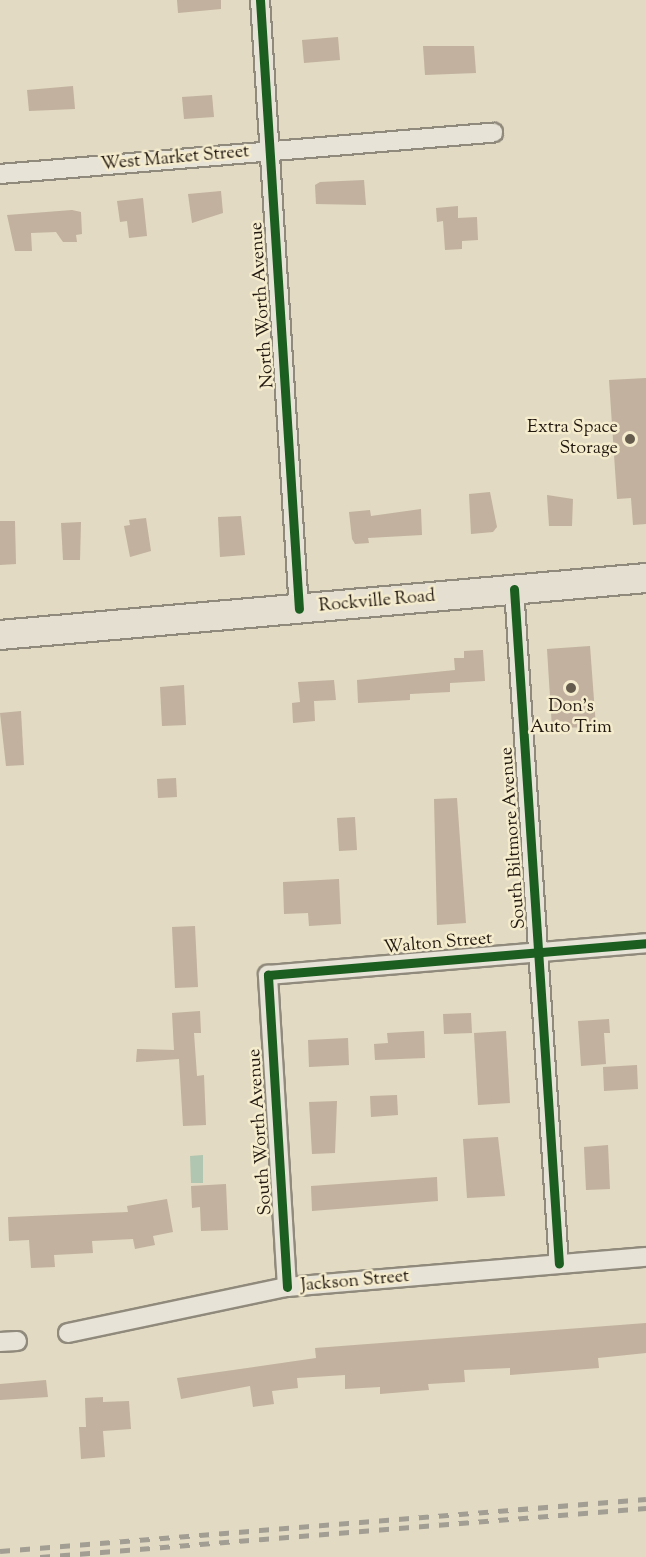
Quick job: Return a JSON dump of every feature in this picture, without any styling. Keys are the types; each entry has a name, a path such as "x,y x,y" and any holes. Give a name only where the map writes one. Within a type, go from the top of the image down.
{"main road":[{"name":"Rockville Road","path":"0,635 646,578"}],"street":[{"name":"North Worth Avenue","path":"260,0 298,609"},
{"name":"West Market Street","path":"0,174 493,133"},
{"name":"South Biltmore Avenue","path":"514,589 559,1264"},
{"name":"Walton Street","path":"268,975 646,943"},
{"name":"South Worth Avenue","path":"268,975 287,1287"},
{"name":"Jackson Street","path":"68,1333 287,1287 646,1257"}],"shaded area":[{"path":"203,1155 203,1183 191,1183 190,1156"}],"building":[{"path":"177,0 221,0 221,9 178,13"},
{"path":"338,37 340,60 304,63 302,40"},
{"path":"423,46 474,46 476,73 425,75"},
{"path":"73,86 75,109 29,111 27,90"},
{"path":"212,95 214,117 184,119 182,97"},
{"path":"364,180 366,205 316,204 315,185 320,182"},
{"path":"221,191 223,213 192,223 188,194"},
{"path":"143,198 147,236 129,238 127,221 120,222 117,201"},
{"path":"458,206 458,218 477,217 478,240 462,241 462,249 445,250 443,221 437,222 436,208"},
{"path":"72,210 81,212 82,234 76,235 77,242 63,242 56,232 31,233 32,251 15,251 7,215"},
{"name":"Extra Space Storage","path":"646,378 646,524 633,525 631,498 617,499 609,380"},
{"path":"490,492 497,527 493,532 471,534 469,494"},
{"path":"547,495 573,499 572,526 549,526"},
{"path":"421,509 422,535 368,538 369,543 355,544 352,539 349,512 370,510 371,516"},
{"path":"241,516 245,555 220,557 218,517"},
{"path":"146,518 151,551 130,557 124,526 130,525 129,520"},
{"path":"0,521 15,521 16,564 0,565"},
{"path":"81,522 80,560 63,560 61,523"},
{"name":"Don's Auto Trim","path":"590,646 596,727 552,728 547,649"},
{"path":"483,650 485,681 450,683 450,692 410,694 410,700 358,703 357,680 455,670 454,658 464,658 464,651"},
{"path":"334,680 336,700 314,701 315,721 293,723 292,703 300,702 298,682"},
{"path":"184,685 186,725 162,726 160,687"},
{"path":"21,711 24,765 6,766 0,713"},
{"path":"176,778 177,797 158,798 157,779"},
{"path":"457,798 466,923 437,925 434,799"},
{"path":"355,817 357,850 339,851 337,818"},
{"path":"339,879 341,924 309,926 308,913 284,914 283,882"},
{"path":"195,926 198,987 175,988 172,927"},
{"path":"200,1011 201,1033 194,1033 197,1076 204,1075 206,1125 183,1126 179,1059 136,1062 137,1049 174,1050 172,1013"},
{"path":"471,1013 472,1033 444,1034 443,1014"},
{"path":"609,1019 610,1033 604,1033 606,1064 581,1066 578,1021"},
{"path":"424,1031 425,1058 375,1060 374,1044 388,1043 387,1033"},
{"path":"506,1031 510,1103 478,1105 474,1033"},
{"path":"348,1038 349,1065 309,1067 308,1040"},
{"path":"637,1065 638,1089 604,1091 603,1067"},
{"path":"397,1095 398,1115 371,1117 370,1096"},
{"path":"337,1101 335,1153 312,1154 309,1102"},
{"path":"498,1137 505,1196 467,1198 463,1139"},
{"path":"608,1145 610,1189 586,1190 584,1147"},
{"path":"437,1177 438,1201 312,1211 311,1186"},
{"path":"226,1184 228,1230 201,1231 200,1207 192,1208 191,1186"},
{"path":"167,1199 173,1232 153,1236 155,1245 135,1249 133,1239 92,1241 93,1253 54,1255 55,1267 31,1268 29,1240 9,1241 8,1217 128,1212 127,1206"},
{"path":"646,1323 646,1353 598,1358 599,1368 510,1375 510,1368 464,1370 465,1382 428,1384 429,1390 380,1394 380,1387 345,1389 345,1375 297,1378 298,1388 272,1391 274,1404 253,1407 250,1386 181,1399 177,1378 316,1358 315,1348"},
{"path":"46,1380 48,1397 0,1400 0,1384"},
{"path":"103,1397 103,1402 129,1401 131,1429 103,1431 105,1457 81,1459 79,1427 86,1427 85,1398"}],"railway":[{"path":"0,1551 646,1499"},
{"path":"40,1557 646,1508"}],"cycle path":[{"path":"260,0 299,609"},
{"path":"514,589 559,1264"},
{"path":"287,1287 268,975 646,943"}],"place":[{"name":"Extra Space Storage","path":"630,439"},
{"name":"Don's Auto Trim","path":"571,688"}]}
